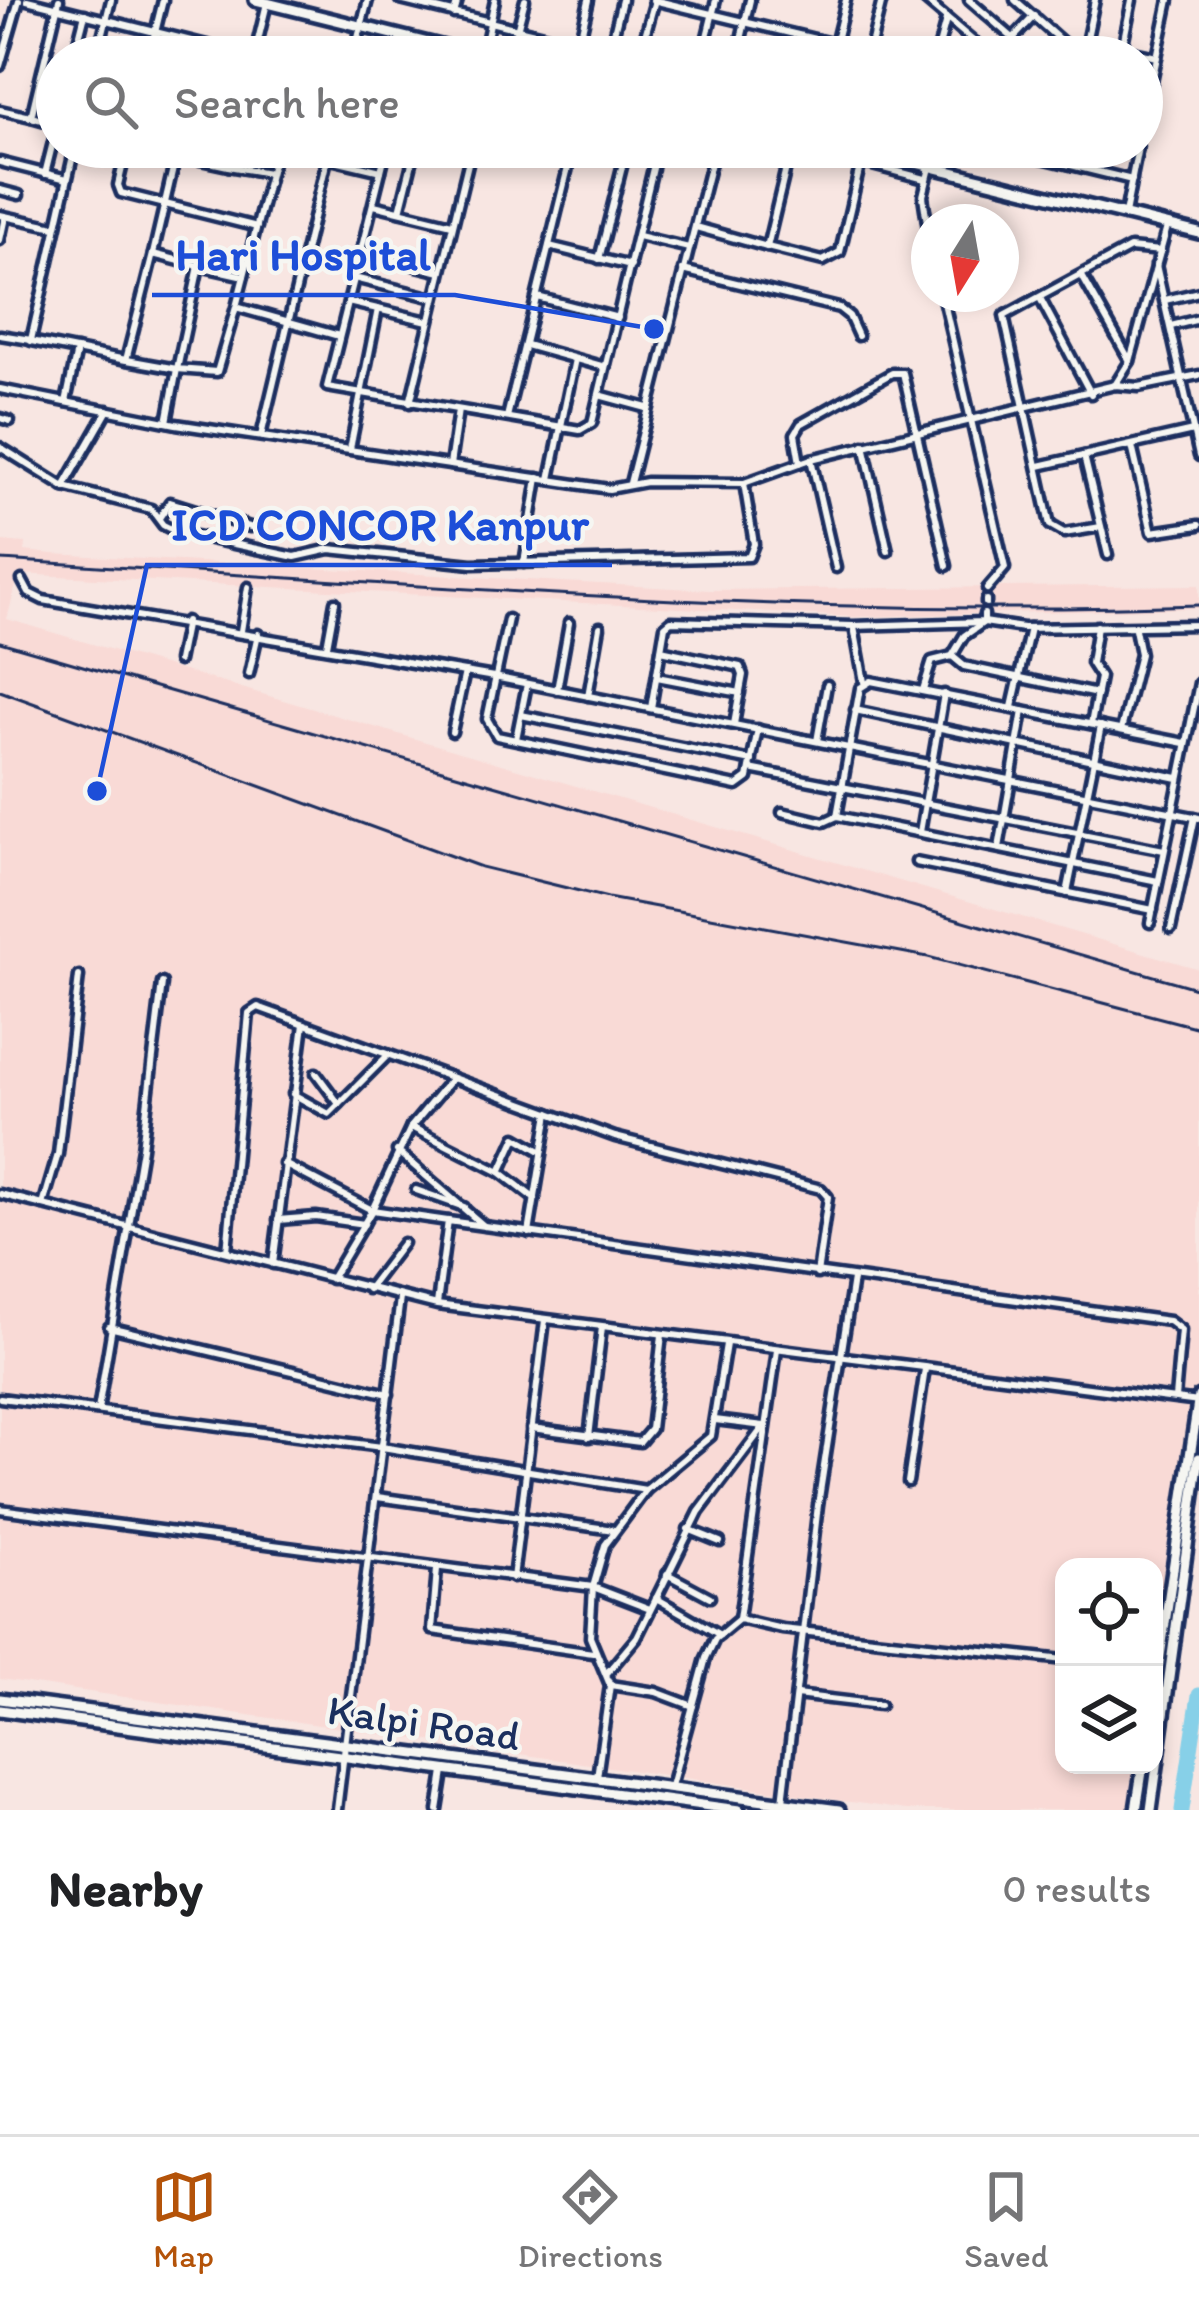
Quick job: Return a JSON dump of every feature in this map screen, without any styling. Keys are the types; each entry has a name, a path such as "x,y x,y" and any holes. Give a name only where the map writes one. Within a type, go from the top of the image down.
{"main road":[{"path":"254,0 393,36"},
{"path":"939,168 1199,233"},
{"path":"1162,1666 1199,1400"},
{"path":"1162,1666 1199,1458"},
{"name":"Kalpi Road","path":"0,1699 216,1733"},
{"name":"Kalpi Road","path":"0,1710 839,1810"},
{"name":"Kalpi Road","path":"346,1750 739,1810"},
{"path":"1136,1810 1142,1774"},
{"path":"1151,1810 1154,1774"}],"street":[{"path":"0,66 23,0 58,4 171,36"},
{"path":"102,36 111,0"},
{"path":"154,36 164,0"},
{"path":"358,36 368,0"},
{"path":"400,0 544,36"},
{"path":"454,14 458,0"},
{"path":"488,36 495,0"},
{"path":"518,30 525,0"},
{"path":"581,36 589,0"},
{"path":"613,36 622,0"},
{"path":"643,36 654,0 802,36"},
{"path":"707,36 716,0"},
{"path":"742,36 750,0"},
{"path":"837,36 846,0"},
{"path":"873,36 882,0"},
{"path":"925,0 968,36"},
{"path":"969,0 1012,36"},
{"path":"1015,0 1057,36"},
{"path":"1087,36 1095,0"},
{"path":"1125,36 1132,0"},
{"path":"1161,36 1169,0"},
{"path":"259,36 267,3"},
{"path":"50,36 58,4"},
{"path":"79,36 85,14"},
{"path":"1016,36 1034,16"},
{"path":"941,36 946,18"},
{"path":"31,117 36,96"},
{"path":"0,110 36,119"},
{"path":"0,162 67,179"},
{"path":"45,174 46,168"},
{"path":"31,340 70,168"},
{"path":"123,168 118,190 257,227"},
{"path":"126,360 174,168"},
{"path":"240,168 269,173"},
{"path":"0,335 177,369 217,372 271,168"},
{"path":"261,436 326,168"},
{"path":"369,168 381,171"},
{"path":"382,168 327,387 359,396 586,430 632,266 651,168"},
{"path":"400,211 411,168"},
{"path":"410,404 467,168"},
{"path":"507,418 568,168"},
{"path":"599,259 619,168"},
{"path":"630,483 709,168"},
{"path":"767,247 786,168"},
{"path":"694,226 823,261 837,258 859,168"},
{"path":"895,168 925,179"},
{"path":"927,168 927,204"},
{"path":"1084,168 1132,180"},
{"path":"1124,217 1134,168"},
{"path":"0,190 19,195"},
{"path":"373,205 452,224"},
{"path":"0,240 3,216 55,227"},
{"path":"1115,385 1130,361 1167,226"},
{"path":"638,236 689,248"},
{"path":"550,246 632,266"},
{"path":"1101,526 1053,530 1004,322 1008,312 1130,248 1161,250"},
{"path":"361,252 441,272"},
{"path":"153,254 244,276"},
{"path":"167,422 199,266"},
{"path":"1156,266 1199,456"},
{"path":"682,270 839,308 849,316 858,337"},
{"path":"1082,276 1130,361"},
{"path":"354,278 434,298"},
{"path":"1165,300 1199,292"},
{"path":"537,297 618,317"},
{"path":"1040,298 1090,394"},
{"path":"347,302 428,321"},
{"path":"236,307 339,336"},
{"path":"350,449 378,309"},
{"path":"946,312 1005,568 987,589"},
{"path":"1171,326 1199,319"},
{"path":"526,345 605,367"},
{"path":"66,402 77,350"},
{"path":"550,480 575,359"},
{"path":"800,463 795,434 801,424 892,373 905,377 947,566"},
{"path":"0,388 167,422 609,489 630,483 744,483 811,458 1115,385 1139,387 1199,375"},
{"path":"598,395 649,408"},
{"path":"64,487 108,410"},
{"path":"450,465 458,410"},
{"path":"0,418 10,421"},
{"path":"1039,466 1193,431"},
{"path":"864,445 888,551"},
{"path":"1132,446 1152,532 1199,525"},
{"path":"0,447 64,487 131,502 159,518 166,528 292,556 330,549 472,564 622,565 749,557 754,544 744,483"},
{"path":"1084,456 1108,555"},
{"path":"811,458 836,568"},
{"path":"524,562 538,478"},
{"path":"159,518 170,502 250,527"},
{"path":"22,580 29,593 43,600 494,677 1197,817 1171,928"},
{"path":"241,631 248,587"},
{"path":"327,646 335,602"},
{"path":"923,690 932,661 952,656 964,635 984,618"},
{"path":"651,708 670,621 854,626 984,618 1030,628 1199,625"},
{"path":"508,619 487,726 516,741 737,786 746,782 758,729"},
{"path":"178,662 187,621"},
{"path":"557,690 569,623"},
{"path":"837,816 855,710 865,682 854,626"},
{"path":"1091,724 1100,673 1091,663 1097,626"},
{"path":"588,696 600,627"},
{"path":"1121,730 1140,654 1134,627"},
{"path":"1012,708 1030,628"},
{"path":"249,674 258,634"},
{"path":"662,650 740,667 734,724"},
{"path":"952,656 964,665 1097,694"},
{"path":"452,732 465,672"},
{"path":"657,677 740,693"},
{"path":"865,682 1185,743"},
{"path":"1150,922 1199,683"},
{"path":"516,741 527,684"},
{"path":"817,741 827,686"},
{"path":"920,832 944,694"},
{"path":"855,710 1178,778"},
{"path":"999,848 1023,711"},
{"path":"521,715 1164,850"},
{"path":"1067,892 1101,726"},
{"path":"782,812 824,822 837,816 1158,881"},
{"path":"916,862 1153,910"},
{"path":"43,1205 58,1154 79,976"},
{"path":"98,1410 142,1148 163,983"},
{"path":"227,1251 249,1013 258,1007 655,1150 821,1189 828,1197 817,1274"},
{"path":"274,1264 304,1024"},
{"path":"293,1094 325,1114 388,1055"},
{"path":"316,1073 339,1104"},
{"path":"331,1279 372,1210 411,1127 452,1078"},
{"path":"529,1232 549,1113"},
{"path":"411,1127 500,1172 535,1199"},
{"path":"500,1172 516,1137 542,1152"},
{"path":"398,1151 484,1226"},
{"path":"284,1164 372,1210 1177,1323 1182,1339 1175,1399"},
{"path":"416,1190 468,1208"},
{"path":"0,1195 437,1305 1199,1400"},
{"path":"278,1220 316,1217 364,1224"},
{"path":"437,1305 448,1221"},
{"path":"368,1289 403,1243"},
{"path":"782,1806 853,1279"},
{"path":"338,1810 400,1298"},
{"path":"513,1578 545,1320"},
{"path":"589,1437 602,1327"},
{"path":"109,1328 389,1394"},
{"path":"531,1428 630,1444 647,1436 662,1335"},
{"path":"597,1779 610,1685 593,1653 593,1587 614,1530 646,1490 703,1448 715,1420 726,1343"},
{"path":"670,1788 706,1658 720,1635 739,1619 777,1350"},
{"path":"908,1482 925,1369"},
{"path":"0,1398 382,1447 646,1490"},
{"path":"715,1420 764,1426"},
{"path":"607,1672 637,1636 688,1529 764,1426"},
{"path":"377,1496 614,1530"},
{"path":"0,1509 593,1587 650,1610"},
{"path":"688,1529 720,1542"},
{"path":"437,1569 430,1623 438,1633 593,1653"},
{"path":"667,1574 710,1597"},
{"path":"656,1598 720,1635"},
{"path":"739,1619 805,1631 1055,1659"},
{"path":"610,1685 656,1692 693,1706"},
{"path":"796,1696 880,1705"},
{"path":"438,1810 445,1768"}],"shaded area":[{"path":"0,541 26,543 25,551 53,554 710,590 1199,585 1199,608 853,617 19,574 7,619 1199,969 1199,1372 1163,1618 1163,1558 1055,1558 1055,1774 1141,1774 1135,1810 906,1810 0,1679"}],"waterway":[{"path":"1182,1810 1199,1695"}],"railway":[{"path":"0,560 749,603 1049,608 1199,605"},
{"path":"0,642 1199,989"},
{"path":"0,691 481,867 608,898 928,957 1199,1028"}],"place":[{"name":"Hari Hospital","path":"654,329"},
{"name":"ICD CONCOR Kanpur","path":"97,791"}]}
